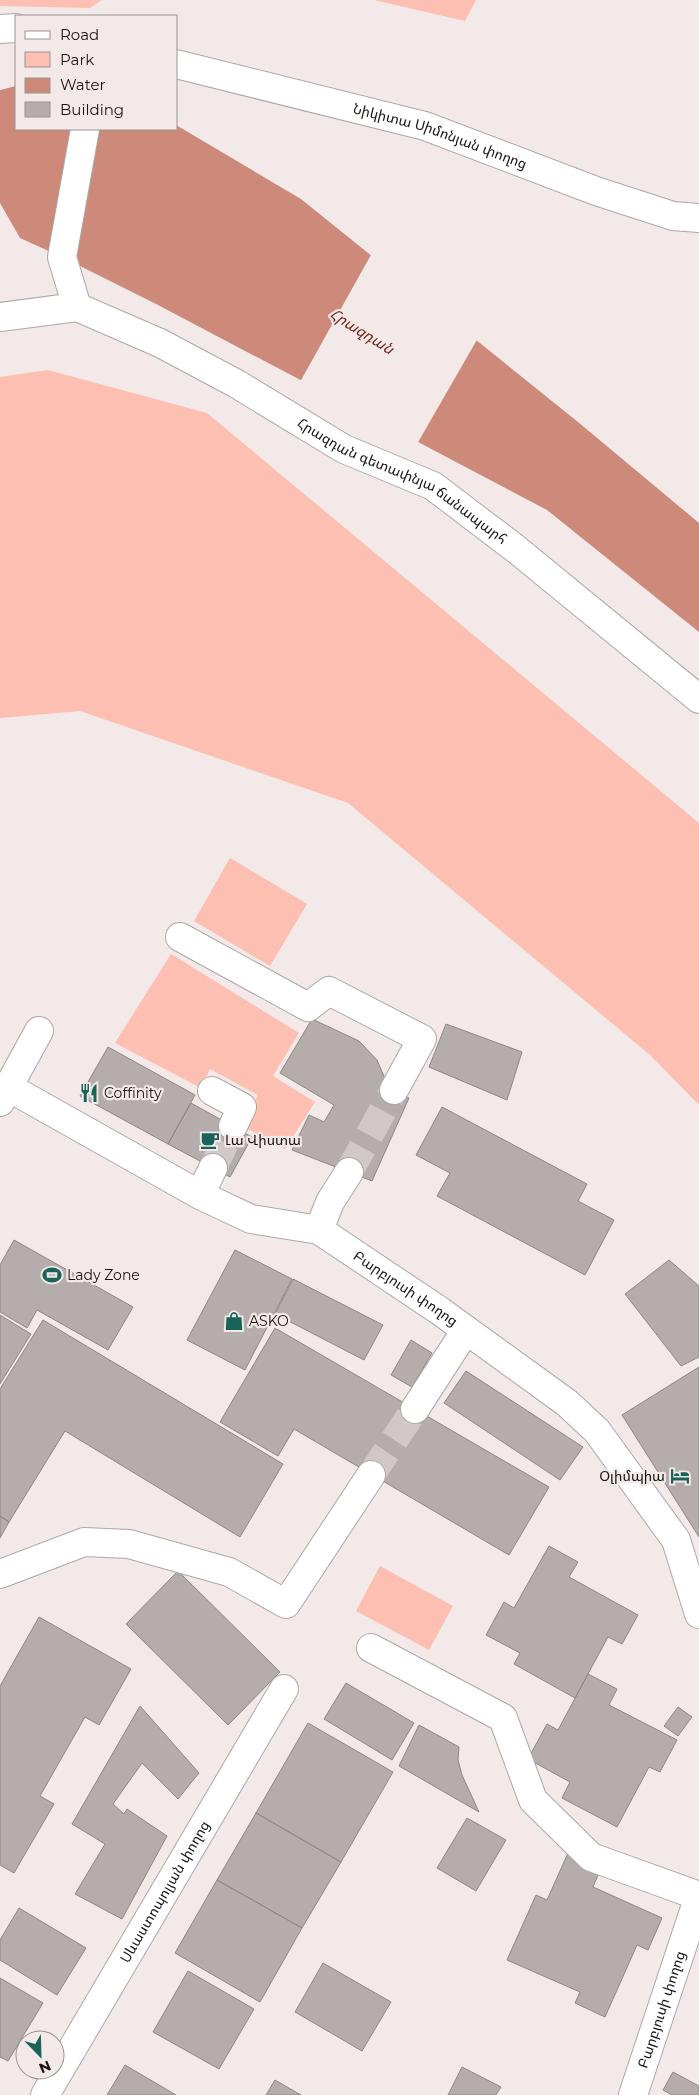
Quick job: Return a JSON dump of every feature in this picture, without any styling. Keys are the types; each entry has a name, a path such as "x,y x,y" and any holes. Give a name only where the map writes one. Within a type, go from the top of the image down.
{"street":[{"path":"0,29 15,28"},
{"name":"Նիկիտա Սիմոնյան փողոց","path":"178,64 425,126 596,191 672,216 699,218"},
{"path":"0,317 77,307 62,257 85,130"},
{"name":"Հրազդան գետափնյա ճանապարհ","path":"77,307 160,343 238,384 344,449 434,486 516,549 699,699"},
{"path":"180,937 308,1007 329,991 422,1039 394,1090"},
{"path":"4,1095 39,1031"},
{"path":"212,1090 242,1107 233,1126"},
{"name":"Բարբյուսի փողոց","path":"4,1095 251,1219 319,1230 466,1330 567,1403 597,1431 676,1540 699,1614"},
{"path":"200,1195 213,1168"},
{"path":"319,1230 330,1202 349,1172"},
{"path":"414,1409 466,1330"},
{"path":"0,1574 84,1542 129,1544 229,1572 286,1604 371,1474"},
{"path":"371,1648 503,1718 532,1800 591,1857 699,1896"},
{"name":"Սևաստոպոլյան փողոց","path":"45,2095 284,1689"},
{"name":"Բարբյուսի փողոց","path":"633,2095 699,1896"}],"green space":[{"path":"0,0 102,0 90,8 0,6"},
{"path":"374,0 476,0 465,21"},
{"path":"48,370 207,413 699,823 699,1105 650,1055 348,803 80,711 0,718 0,377"},
{"path":"230,858 307,904 270,966 194,921"},
{"path":"171,954 299,1033 273,1076 315,1102 285,1149 242,1126 258,1095 210,1069 201,1088 115,1043"},
{"path":"380,1566 453,1606 429,1650 356,1611"}],"water":[{"name":"Հրազդան","path":"15,86 15,130 178,130 178,126 301,199 578,422 699,523 699,632 547,510 158,305 20,238 0,203 0,90"}],"pier":[{"path":"372,253 478,338 417,444 300,382"}],"building":[{"path":"312,1019 359,1041 377,1060 389,1088 409,1098 372,1181 292,1150 309,1115 324,1122 334,1105 280,1073"},
{"path":"446,1024 522,1052 507,1100 429,1067"},
{"path":"108,1047 195,1095 168,1144 80,1096"},
{"name":"Լա Վիստա","path":"191,1103 252,1137 230,1177 168,1144"},
{"path":"442,1107 587,1184 578,1201 614,1220 585,1275 437,1196 450,1173 416,1155"},
{"path":"14,1240 133,1307 108,1350 37,1310 27,1328 0,1312 0,1265"},
{"name":"ASKO","path":"235,1250 292,1279 245,1370 187,1340"},
{"path":"669,1260 699,1286 699,1357 681,1366 625,1294"},
{"path":"293,1279 383,1325 364,1360 275,1314"},
{"path":"0,1315 31,1334 0,1384"},
{"path":"43,1320 283,1464 240,1537 65,1431 9,1522 0,1516 0,1389"},
{"path":"275,1328 549,1487 509,1555 294,1429 278,1456 220,1422"},
{"path":"411,1340 432,1353 412,1387 391,1375"},
{"name":"Օլիմպիա","path":"699,1367 699,1537 622,1415"},
{"path":"466,1371 583,1447 560,1480 444,1403"},
{"path":"0,1516 9,1522 0,1538"},
{"path":"549,1546 578,1562 569,1577 638,1615 622,1644 608,1637 575,1698 514,1664 520,1653 486,1635 504,1602 514,1608"},
{"path":"178,1571 280,1672 228,1725 126,1624"},
{"path":"39,1617 131,1669 99,1725 85,1717 40,1796 54,1804 14,1873 0,1865 0,1686"},
{"path":"588,1674 617,1689 609,1705 677,1740 660,1772 649,1767 617,1827 562,1798 570,1782 528,1759 547,1724 558,1730"},
{"path":"346,1683 414,1723 392,1760 324,1719"},
{"path":"140,1706 199,1773 178,1799 142,1763 113,1804 124,1814 127,1809 167,1836 122,1919 75,1894 105,1844 72,1824"},
{"path":"678,1707 692,1717 678,1736 664,1726"},
{"path":"308,1723 393,1772 341,1862 256,1813"},
{"path":"419,1725 459,1747 458,1760 462,1775 479,1812 399,1766"},
{"path":"256,1813 341,1862 302,1928 217,1880"},
{"path":"467,1818 506,1840 476,1891 437,1868"},
{"path":"568,1853 601,1868 593,1887 662,1918 648,1950 637,1945 605,2017 575,2003 580,1992 507,1960 536,1895 547,1900"},
{"path":"217,1880 302,1928 260,2002 175,1953"},
{"path":"19,1908 86,1948 57,1995 0,1960 0,1940"},
{"path":"323,1963 391,2002 362,2051 295,2012"},
{"path":"188,1971 254,2009 219,2069 153,2032"},
{"path":"0,1978 43,2003 27,2030 15,2030 15,2049 8,2061 0,2057"},
{"path":"125,2065 176,2095 107,2095"},
{"path":"462,2067 501,2087 496,2095 448,2095"},
{"path":"673,2072 699,2086 699,2095 672,2095 663,2090"},
{"path":"275,2080 301,2095 266,2095"}],"tunnel":[{"path":"349,1172 394,1090"},
{"path":"213,1168 233,1126"},
{"path":"371,1475 415,1409"}],"place":[{"name":"Coffinity","path":"89,1093"},
{"name":"Լա Վիստա","path":"210,1140"},
{"name":"Lady Zone","path":"52,1275"},
{"name":"ASKO","path":"234,1321"},
{"name":"Օլիմպիա","path":"680,1476"}]}
